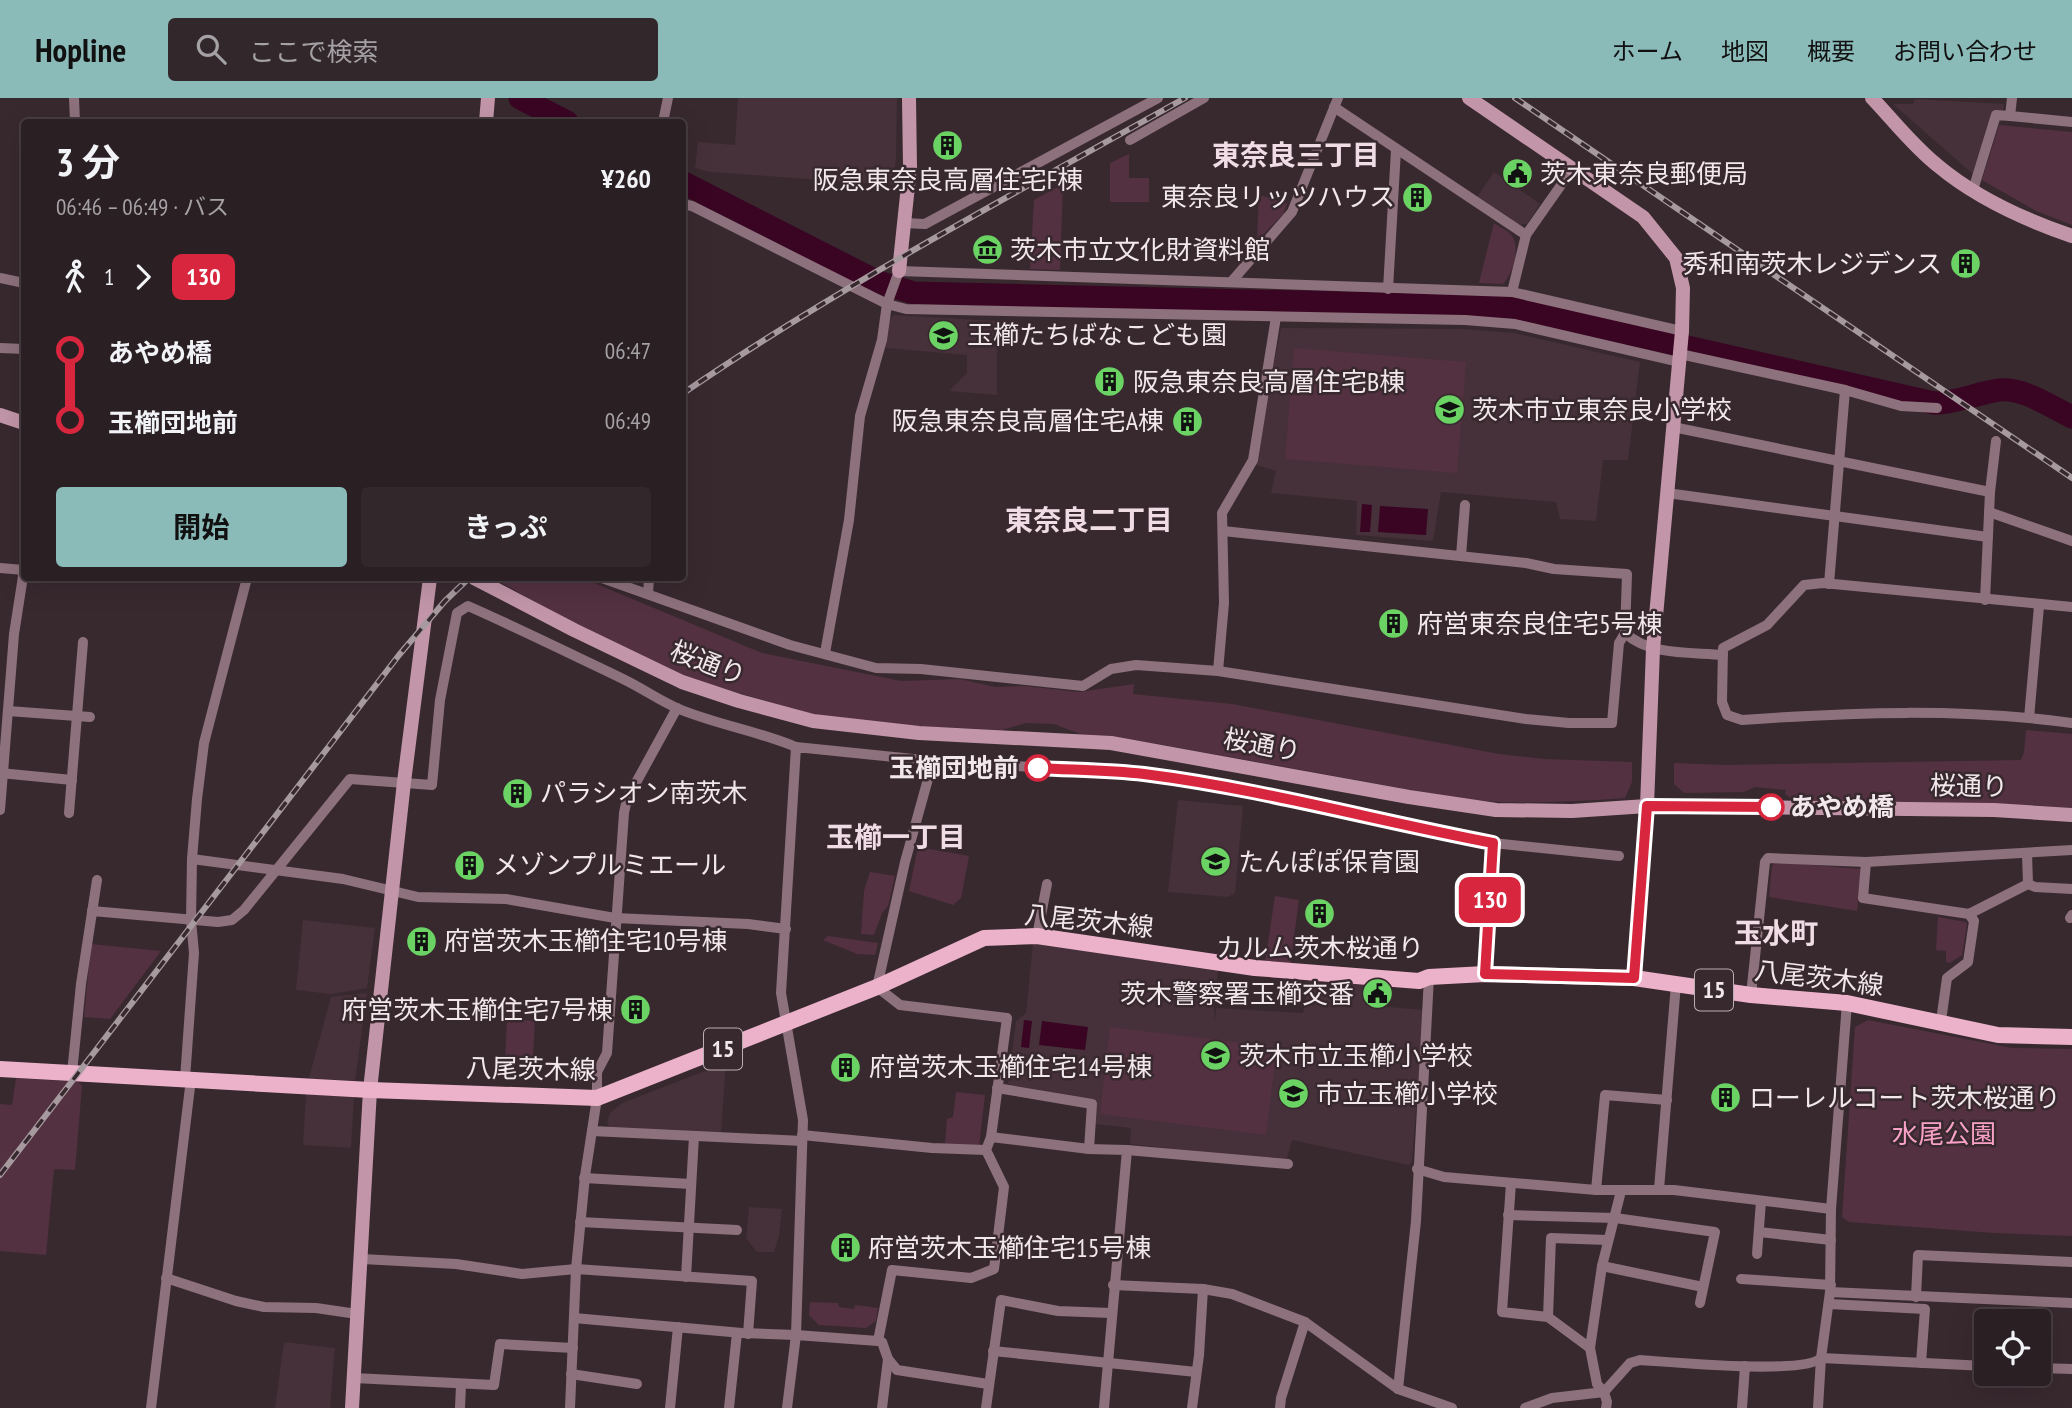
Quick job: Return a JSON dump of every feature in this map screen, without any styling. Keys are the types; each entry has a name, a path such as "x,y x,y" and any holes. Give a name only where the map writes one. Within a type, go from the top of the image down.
{"main road":[{"name":"八尾茨木線","path":"0,1069 370,1090 597,1098 877,987 979,939 1037,936 1255,968 1419,981 1429,977 1485,974 1634,978 1751,995 1847,1003 1998,1035 2072,1037"}],"street":[{"path":"74,98 75,119"},
{"path":"664,119 668,98"},
{"path":"825,653 849,520 860,416 882,340 888,301 897,274 910,167 909,98"},
{"path":"904,223 925,224 1158,98"},
{"path":"1130,140 1204,98"},
{"path":"1469,98 1643,217 1676,258 1684,288 1653,649 1647,806 1634,978"},
{"path":"1872,98 1937,165 1973,190 2036,224 2072,236"},
{"path":"2010,116 2012,98"},
{"path":"1232,281 1292,212 1336,103 1396,150 1526,235"},
{"path":"1973,190 1996,115 2072,122"},
{"path":"1388,289 1396,150"},
{"path":"1512,292 1526,235 1573,168"},
{"path":"686,205 906,309 1465,320 1515,324 1844,390 1901,406 1937,408"},
{"path":"897,274 1232,281 1512,292 1682,332"},
{"path":"0,278 21,282"},
{"path":"1218,671 1224,603 1222,513 1253,460 1276,317"},
{"path":"0,348 21,349"},
{"path":"1829,584 1844,390"},
{"path":"0,415 21,422"},
{"path":"1673,427 1990,492"},
{"path":"1985,600 1990,492 1996,441"},
{"path":"1667,493 1988,537"},
{"path":"1461,556 1465,505"},
{"path":"1989,512 2072,541"},
{"path":"611,581 790,645 876,668 921,669 1083,686 1111,669 1136,665 1218,671 1527,719 1612,723 1619,643 1625,633 1627,574 1554,569 1526,563 1223,531"},
{"path":"0,568 21,570"},
{"path":"0,810 14,634 22,581"},
{"path":"151,1408 188,1079 194,953 191,920 192,859 197,799 204,743 246,581"},
{"path":"352,1408 370,1090 430,581"},
{"name":"桜通り","path":"480,581 573,630 682,682 738,701 813,721 919,733 1111,743 1409,797 1496,810 1572,811 1647,806 1994,810 2072,815"},
{"path":"648,594 649,581"},
{"path":"2072,607 2039,606 1829,584 1804,585 1768,625 1723,648 1722,702 1727,715 1742,720 1846,713 1966,712 2072,723"},
{"path":"2029,718 2039,606"},
{"path":"92,911 218,922 232,919 244,910 350,779 432,785 440,700 454,625 457,613 468,607 539,638 677,708 723,726 740,727 796,747 933,761 1144,774 1299,802 1493,843 1619,856"},
{"path":"1625,633 1636,643 1653,649 1723,655"},
{"path":"69,813 83,642"},
{"path":"570,1408 580,1222 597,1098 597,1072 607,1053 624,813 627,799 677,708"},
{"path":"8,711 90,717"},
{"path":"787,1408 796,1335 803,1120 781,993 796,747"},
{"path":"878,1341 892,1270 971,1278 994,1269 1004,1187 986,1150 991,1137 1007,1018 900,1005 877,987 905,862 933,761"},
{"path":"2,774 72,780"},
{"path":"1485,974 1493,843"},
{"path":"1751,995 1765,862 1768,858 1866,862 2072,850"},
{"path":"2027,853 2028,884"},
{"path":"192,859 344,878 418,897 506,899 615,918 748,924 786,929"},
{"path":"1866,862 1863,898 1969,914 2028,884"},
{"path":"72,1073 81,984 97,880"},
{"path":"1037,936 1047,884"},
{"path":"2028,884 2035,887 2072,889"},
{"path":"1941,1021 1947,978 1968,962 1974,921 1969,914"},
{"path":"1398,1389 1414,1242 1429,977"},
{"path":"1659,1189 1676,984"},
{"path":"1818,1408 1821,1358 1831,1289 1831,1209 1847,1003"},
{"path":"997,1088 1092,1104 1089,1149"},
{"path":"1596,1190 1605,1095 1667,1100"},
{"path":"592,1131 802,1138 986,1150"},
{"path":"685,1277 694,1136"},
{"path":"991,1137 1089,1149 1288,1164"},
{"path":"1104,1408 1127,1150"},
{"path":"1417,1170 1444,1177 1596,1190 1659,1189 1831,1209"},
{"path":"584,1178 691,1184"},
{"path":"1511,1183 1502,1312 1548,1318 1590,1348"},
{"path":"1606,1408 1604,1392 1597,1384 1590,1348 1602,1266 1621,1191"},
{"path":"1757,1254 1760,1200"},
{"path":"1508,1216 1615,1218 1714,1232 1700,1303"},
{"path":"1548,1318 1551,1217"},
{"path":"580,1222 737,1230"},
{"path":"1759,1232 1831,1240"},
{"path":"1551,1238 1608,1240"},
{"path":"1916,1297 1918,1255 2072,1262"},
{"path":"362,1259 456,1264 522,1274 576,1269 752,1280 748,1334"},
{"path":"1602,1266 1703,1287"},
{"path":"166,1278 236,1301 264,1307 316,1308 357,1314"},
{"path":"1741,1279 1916,1297 2072,1303"},
{"path":"1113,1285 1203,1289 1232,1294 1306,1322 1398,1389 1452,1408"},
{"path":"1192,1408 1203,1289"},
{"path":"986,1408 1001,1300 1058,1311 1111,1313"},
{"path":"1829,1304 1925,1309 1921,1363"},
{"path":"575,1318 748,1334 878,1341 882,1342 888,1359 897,1370 988,1384"},
{"path":"1280,1408 1306,1322"},
{"path":"670,1408 678,1327"},
{"path":"729,1408 737,1333"},
{"path":"354,1378 494,1385 500,1344 573,1348"},
{"path":"993,1351 1196,1372"},
{"path":"1525,1408 1538,1406 1552,1398 1604,1392 1630,1363 1640,1360 1745,1366 1812,1364 1821,1358 1974,1365"},
{"path":"882,1408 888,1359"},
{"path":"1742,1408 1745,1366"},
{"path":"2051,1368 2072,1369"},
{"path":"571,1374 637,1384"},
{"path":"460,1408 461,1385"}],"shaded area":[{"path":"738,98 897,98 893,185 710,172 695,168 698,142 735,145"},
{"path":"1915,99 2004,104 2003,114 1994,114 1974,175 1893,104 1913,104"},
{"path":"1494,172 1540,204 1527,224 1518,225 1477,197"},
{"path":"894,315 997,321 997,395 949,391 967,373 967,355 886,348 887,322"},
{"name":"茨木市立東奈良小学校","path":"1281,328 1463,329 1514,333 1640,362 1628,460 1603,460 1596,521 1560,519 1556,502 1441,492 1433,541 1356,535 1357,501 1271,493 1276,471 1254,464"},
{"path":"1362,504 1372,505 1370,532 1360,532"},
{"path":"1380,506 1428,509 1426,535 1378,532"},
{"path":"1178,800 1243,806 1235,893 1228,897 1168,892"},
{"path":"303,920 375,928 367,988 331,994 296,990"},
{"name":"茨木市立玉櫛小学校","path":"1033,943 1218,971 1215,1023 1216,1008 1303,1013 1309,979 1367,982 1365,1005 1424,1010 1412,1161 1409,1165 1292,1140 1286,1161 1130,1144 1131,1128 1095,1124 1097,1100 1013,1088 1008,1083 1016,1021 1026,1013"},
{"path":"367,993 355,1081 309,1078 331,997"},
{"path":"1024,1020 1032,1021 1029,1048 1021,1047"},
{"path":"1042,1021 1088,1027 1085,1050 1039,1045"},
{"path":"726,1063 721,1133 610,1128 607,1123 610,1113 622,1103"},
{"path":"306,1094 354,1097 351,1148 303,1145"},
{"path":"749,1207 782,1209 774,1252 757,1252 746,1238"},
{"path":"284,1342 335,1348 330,1408 275,1408"}],"green space":[{"path":"1999,125 2072,132 2072,225 2036,211 1982,180"},
{"path":"1129,154 1129,178 1149,178 1149,202 1110,202 1110,163"},
{"path":"1063,184 1060,270 1030,269 1034,200"},
{"path":"1259,195 1287,203 1283,214 1257,241"},
{"path":"1494,223 1515,241 1514,262 1503,284 1479,283"},
{"path":"1294,348 1466,362 1457,473 1285,459"},
{"path":"498,581 589,581 762,653 901,681 960,679 995,687 1024,686 1079,692 1134,684 1133,694 1232,704 1499,754 1544,759 1632,762 1632,782 1625,798 1543,802 1482,801 1158,744 1080,734 1054,724 1026,723 1002,730 876,724 818,716 688,678 565,619"},
{"path":"2026,730 2072,734 2072,808 1795,801 1785,794 1786,790 1755,787 1744,792 1684,793 1674,784 1674,763 1725,765 2021,760"},
{"path":"918,847 969,856 961,898 953,905 909,891"},
{"path":"1775,862 1861,869 1857,911 1769,897 1772,866"},
{"path":"870,872 895,876 888,906 882,913 874,935 861,934 864,891"},
{"path":"1275,896 1299,900 1290,966 1265,963"},
{"path":"1938,917 1967,924 1962,955 1950,963 1946,962 1946,951 1936,950"},
{"path":"828,936 878,943 875,955 857,954 823,940"},
{"path":"91,944 161,951 110,1019 84,1017"},
{"path":"507,1019 535,1021 533,1056 524,1062 505,1061"},
{"name":"水尾公園","path":"1868,1020 2012,1048 2072,1049 2072,1236 1849,1222 1842,1217 1855,1027"},
{"path":"1110,1027 1277,1047 1266,1135 1100,1114"},
{"path":"16,1078 78,1082 82,1086 75,1170 54,1169 46,1255 0,1251 0,1104 12,1105"},
{"path":"956,1092 985,1095 979,1147 945,1144 947,1119 953,1117"},
{"path":"810,1302 838,1303 839,1307 854,1309 855,1305 878,1308 876,1321 866,1328 819,1325 809,1315"}],"waterway":[{"path":"520,98 561,119"},
{"path":"686,184 878,282 914,293 1512,307 1934,403 2008,390 2037,399 2072,417"}],"railway":[{"path":"686,391 867,277 1185,98"},
{"path":"1515,98 2072,478"},
{"path":"0,1175 399,655 466,581"}],"bus line":[{"name":"130","path":"1038,768 1144,774 1299,802 1493,843 1485,974 1634,978 1647,806 1771,807"}],"place":[{"name":"阪急東奈良高層住宅F棟","path":"948,145"},
{"name":"茨木東奈良郵便局","path":"1517,174"},
{"name":"東奈良リッツハウス","path":"1418,197"},
{"name":"茨木市立文化財資料館","path":"987,250"},
{"name":"秀和南茨木レジデンス","path":"1965,264"},
{"name":"玉櫛たちばなこども園","path":"944,335"},
{"name":"阪急東奈良高層住宅B棟","path":"1110,382"},
{"name":"茨木市立東奈良小学校","path":"1449,410"},
{"name":"阪急東奈良高層住宅A棟","path":"1187,421"},
{"name":"府営東奈良住宅5号棟","path":"1394,624"},
{"name":"玉櫛団地前","path":"1038,768"},
{"name":"パラシオン南茨木","path":"517,793"},
{"name":"あやめ橋","path":"1771,807"},
{"name":"たんぽぽ保育園","path":"1215,862"},
{"name":"メゾンプルミエール","path":"470,865"},
{"name":"カルム茨木桜通り","path":"1320,913"},
{"name":"府営茨木玉櫛住宅10号棟","path":"421,941"},
{"name":"茨木警察署玉櫛交番","path":"1377,994"},
{"name":"府営茨木玉櫛住宅7号棟","path":"636,1010"},
{"name":"茨木市立玉櫛小学校","path":"1216,1056"},
{"name":"府営茨木玉櫛住宅14号棟","path":"846,1067"},
{"name":"市立玉櫛小学校","path":"1293,1094"},
{"name":"ローレルコート茨木桜通り","path":"1726,1098"},
{"name":"府営茨木玉櫛住宅15号棟","path":"845,1248"}],"district":[{"name":"東奈良三丁目","path":"1296,155"},
{"name":"東奈良二丁目","path":"1089,520"},
{"name":"玉櫛一丁目","path":"896,837"},
{"name":"玉水町","path":"1776,933"}]}
